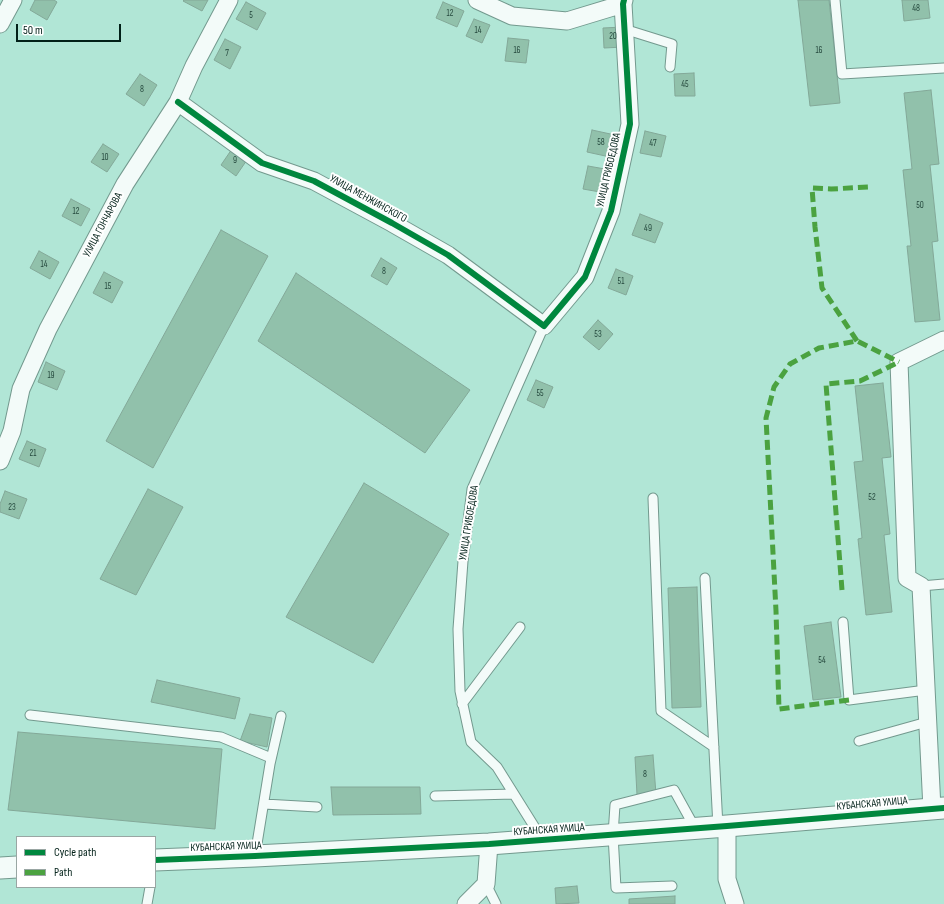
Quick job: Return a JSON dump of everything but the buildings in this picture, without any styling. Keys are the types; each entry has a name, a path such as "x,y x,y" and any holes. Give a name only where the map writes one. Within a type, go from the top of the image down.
{"street":[{"path":"0,24 13,0"},
{"name":"УЛИЦА ГОНЧАРОВА","path":"0,461 12,431 21,389 48,329 125,184 178,102 194,66 229,0"},
{"path":"477,0 512,16 567,21 623,2"},
{"name":"УЛИЦА ГРИБОЕДОВА","path":"544,326 585,277 611,211 630,124 623,2"},
{"name":"УЛИЦА МЕНЖИНСКОГО","path":"178,102 262,163 314,181 448,255 544,326"},
{"path":"938,809 927,722 920,586 907,578 899,362 944,340"},
{"name":"КУБАНСКАЯ УЛИЦА","path":"156,860 489,844 723,827 938,809"},
{"path":"723,827 727,879 735,904"},
{"path":"466,904 486,884 489,844"},
{"path":"0,868 16,867"}],"lane":[{"path":"835,0 842,74 944,68"},
{"path":"624,29 672,44 670,67"},
{"name":"УЛИЦА ГРИБОЕДОВА","path":"543,840 496,767 471,742 460,691 458,629 463,561 472,489 544,326"},
{"path":"653,498 660,711 714,747"},
{"path":"705,578 714,747 723,827"},
{"path":"920,586 944,584"},
{"path":"843,622 849,700 926,690"},
{"path":"462,704 520,627"},
{"path":"30,714 221,737 271,758"},
{"path":"256,856 271,758 281,716"},
{"path":"858,741 927,722"},
{"path":"672,886 616,888 613,835 615,805 674,790 696,829"},
{"path":"435,796 514,794"},
{"path":"264,804 316,807"},
{"path":"486,884 496,904"},
{"path":"147,904 150,888"}],"marked path":[{"path":"857,341 822,288 812,188 831,189 869,187"},
{"path":"849,700 779,709 776,611 766,418 774,387 790,364 819,348 857,341 899,362"},
{"path":"842,590 826,384 860,381 899,362"}],"cycle path":[{"path":"178,102 262,163 314,181 448,255 544,326 585,277 611,211 630,124 624,0"},
{"path":"156,860 489,844 944,808"}]}
